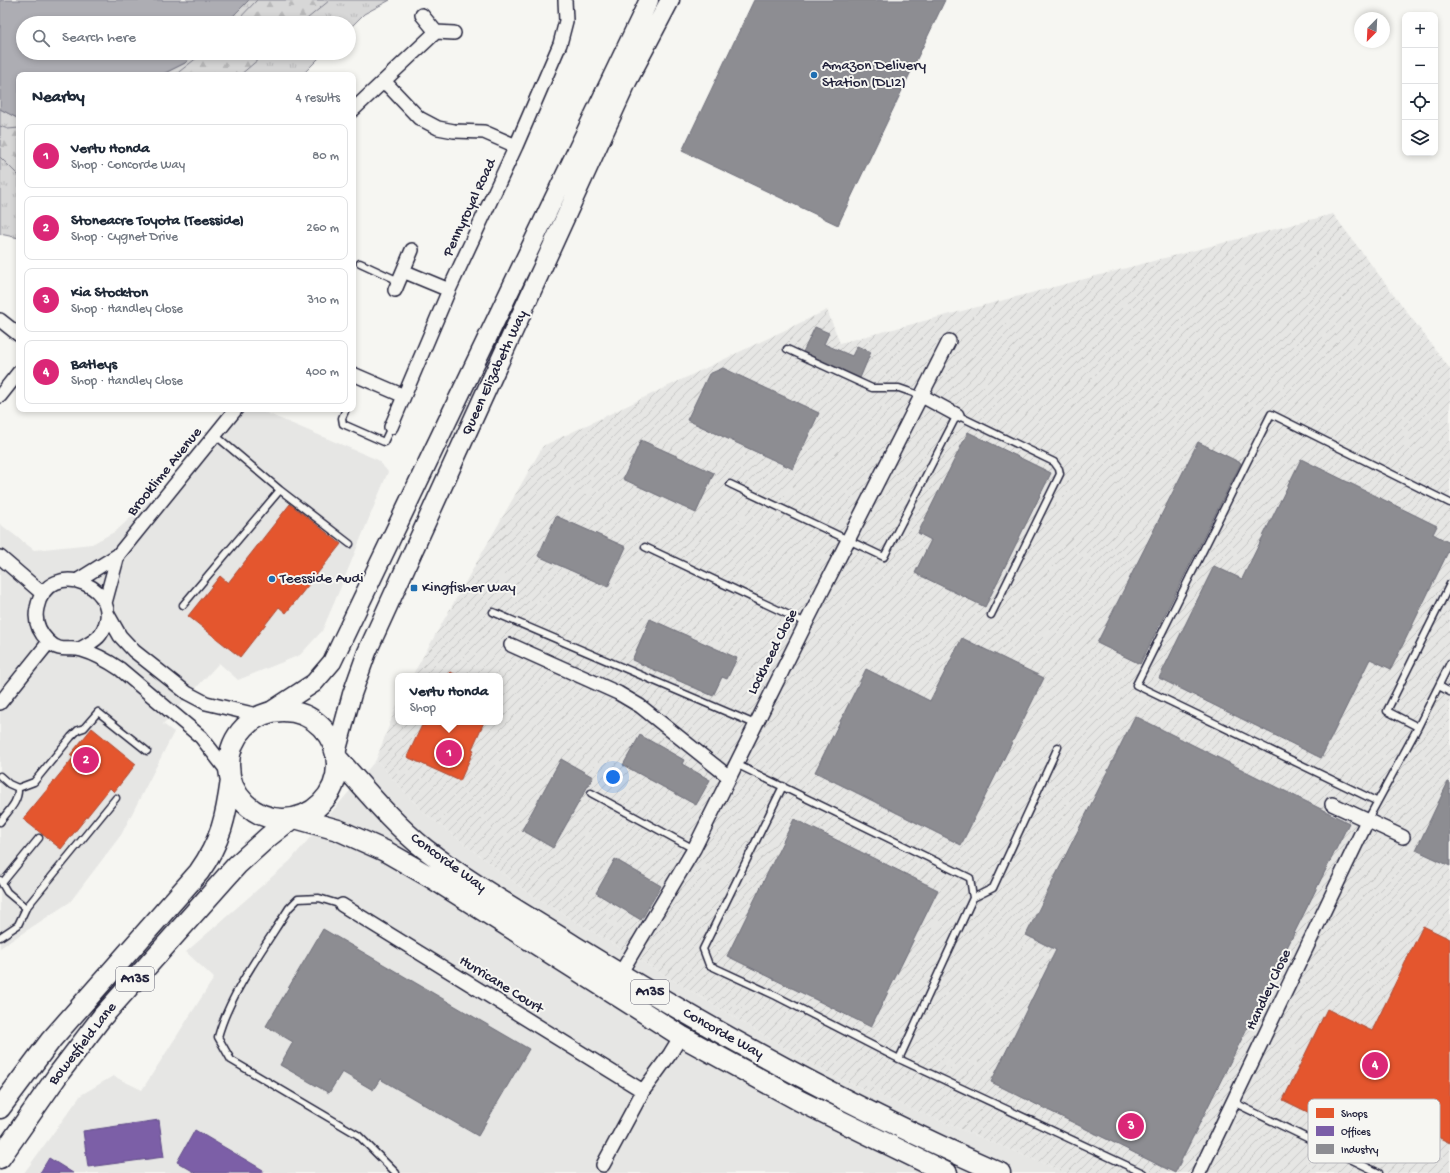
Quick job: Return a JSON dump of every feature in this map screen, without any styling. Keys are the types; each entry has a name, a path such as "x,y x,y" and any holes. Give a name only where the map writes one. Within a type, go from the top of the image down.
{"main road":[{"name":"A135","path":"289,711 308,717 319,724 327,733 337,755 336,778 332,789 316,808 293,818 276,819 258,813 244,802 237,793 230,776 229,758 234,742 244,728 265,714 289,711"},
{"name":"Concorde Way","path":"337,755 383,810 424,848 465,877 691,1017 808,1081 930,1142 1000,1173"},
{"name":"Bowesfield Lane","path":"0,1108 51,1040 199,872 212,852 222,828 230,776"},
{"name":"Concorde Way","path":"293,818 338,830 385,850 445,886 681,1036 922,1168 947,1173"},
{"name":"Bowesfield Lane","path":"0,1158 102,1017 237,865 293,818"}],"street":[{"name":"Pennyroyal Road","path":"391,427 449,290 516,146 560,44 566,21 565,0"},
{"name":"Queen Elizabeth Way","path":"265,714 314,683 332,662 649,0"},
{"name":"Queen Elizabeth Way","path":"337,755 352,694 368,652 628,80 670,0"},
{"path":"422,15 436,32"},
{"path":"356,107 436,32 454,33"},
{"path":"384,82 419,118 438,128 454,131 484,132 516,146"},
{"path":"412,250 399,281 449,290"},
{"path":"0,320 16,333"},
{"name":"Lockheed Close","path":"620,974 694,849 755,724 949,341"},
{"path":"356,375 404,396"},
{"path":"0,396 16,376"},
{"path":"922,396 957,415"},
{"name":"Brooklime Avenue","path":"118,555 234,412"},
{"path":"118,555 78,580 60,581 43,594 38,604 36,621 40,632 49,642 58,648 67,650 80,649 107,660 180,718 201,737 230,776"},
{"path":"80,649 100,636 106,623 106,608 118,555"},
{"path":"0,557 43,594"},
{"path":"78,580 94,588 120,636 134,651 187,693 206,703 265,714"},
{"path":"0,704 49,642"},
{"path":"511,645 618,693 640,706 729,777"},
{"path":"1332,804 1403,837"},
{"name":"Handley Close","path":"1199,1173 1367,821"},
{"name":"Hurricane Court","path":"342,905 643,1091"},
{"path":"603,1164 643,1091 681,1036"}],"lane":[{"path":"360,263 399,281"},
{"path":"787,349 872,388 899,388 922,396"},
{"path":"345,412 342,418 343,424 384,442 391,427"},
{"path":"1376,801 1136,684 1271,414 1450,503"},
{"path":"730,484 884,557 957,415 1054,462 1059,469 1060,474 991,615"},
{"path":"215,435 280,490 350,544"},
{"path":"183,605 280,490"},
{"path":"645,547 806,623"},
{"path":"1418,727 1387,711 1450,584"},
{"path":"493,612 755,724"},
{"path":"1367,821 1376,801 1418,727 1450,663"},
{"path":"1439,686 1450,692"},
{"path":"0,776 9,784 18,788 34,782 71,737 78,730 84,728 98,712 147,751"},
{"path":"973,898 993,888 1058,747"},
{"path":"736,764 970,878 973,898 899,1059"},
{"path":"783,786 703,949 709,965 776,996 899,1059 1143,1173"},
{"path":"0,822 16,801 18,788"},
{"path":"591,793 694,849"},
{"path":"0,937 18,924 26,908 116,798"},
{"path":"26,908 7,892 1,881 39,838"},
{"path":"342,905 319,898 298,899 288,908 231,1002 222,1021 218,1037 231,1060 358,1135 396,1173"},
{"path":"1233,1102 1308,1138"},
{"path":"1358,1163 1379,1173"}],"shaded area":[{"path":"0,0 249,0 233,16 16,16 16,60 188,60 167,72 16,72 16,117 0,109"},
{"path":"1333,214 1450,369 1450,1173 1066,1173 828,1074 527,892 422,811 376,760 395,710 395,725 503,725 503,673 414,673 543,446 827,310 840,343"},
{"path":"234,412 264,412 378,460 388,472 322,631 300,655 238,680 219,663 163,724 174,732 121,835 70,902 0,948 0,524 34,550 92,544 116,531 193,461"},
{"path":"376,760 422,811 527,892 828,1074 1066,1173 24,1173 81,1095 113,1076 142,1090 214,978 186,952 290,861"}],"green space":[{"path":"249,0 390,0 364,14 356,22 356,16 233,16"},
{"path":"257,0 330,0 311,16 242,16"},
{"path":"188,60 317,60 305,72 167,72"},
{"path":"194,60 258,60 244,72 179,72"},
{"path":"0,109 16,117 16,237 0,234"},
{"path":"0,126 8,129 16,128 16,173 0,157"}],"building: Shops":[{"name":"Teesside Audi","path":"290,504 341,544 286,613 279,607 240,657 188,616 220,576 228,583"},
{"path":"422,725 483,725 472,749 474,750 460,781 407,757"},
{"path":"92,728 136,764 114,792 110,788 61,849 23,819 73,758 70,755"},
{"path":"1423,926 1450,939 1450,1143 1440,1138 1440,1099 1308,1099 1308,1112 1283,1100 1327,1009 1372,1031"}],"building: Offices":[{"path":"159,1120 164,1157 88,1167 83,1131"},
{"path":"195,1130 263,1170 261,1173 196,1173 177,1162"},
{"path":"49,1158 73,1173 40,1173"}],"building: Industry":[{"name":"Amazon Delivery Station (DLI2)","path":"754,0 945,0 838,225 682,151"},
{"path":"815,327 829,333 824,344 852,356 857,346 871,352 860,378 803,352"},
{"path":"723,368 819,413 793,469 687,420 709,374"},
{"path":"968,432 1051,473 985,607 915,573 931,540 918,533"},
{"path":"641,440 714,473 696,513 623,479"},
{"path":"1198,442 1241,463 1140,664 1097,643"},
{"path":"1301,459 1437,526 1433,534 1450,543 1450,548 1391,669 1370,659 1321,758 1159,678 1214,566 1242,579"},
{"path":"556,516 626,547 608,587 538,556"},
{"path":"650,619 737,658 727,679 722,677 713,696 632,660"},
{"path":"962,638 1044,678 961,845 815,772 866,669 930,701"},
{"path":"1135,716 1349,823 1175,1173 991,1082 1056,950 1026,935"},
{"path":"640,735 684,760 682,764 710,780 696,805 623,765"},
{"path":"561,759 593,777 553,848 522,830"},
{"path":"1448,782 1450,783 1450,866 1416,850"},
{"path":"794,819 938,890 871,1027 727,956"},
{"path":"615,859 661,886 641,920 596,893"},
{"path":"323,929 529,1049 478,1136 380,1079 373,1090 342,1072 329,1093 280,1065 293,1042 266,1026"}],"place":[{"name":"Amazon Delivery Station (DLI2)","path":"814,75"},
{"name":"Teesside Audi","path":"272,579"},
{"name":"Kingfisher Way","path":"414,588"},
{"name":"Vertu Honda","path":"449,753"},
{"name":"Stoneacre Toyota (Teesside)","path":"86,760"},
{"name":"Batleys","path":"1375,1065"},
{"name":"Kia Stockton","path":"1131,1126"}]}
